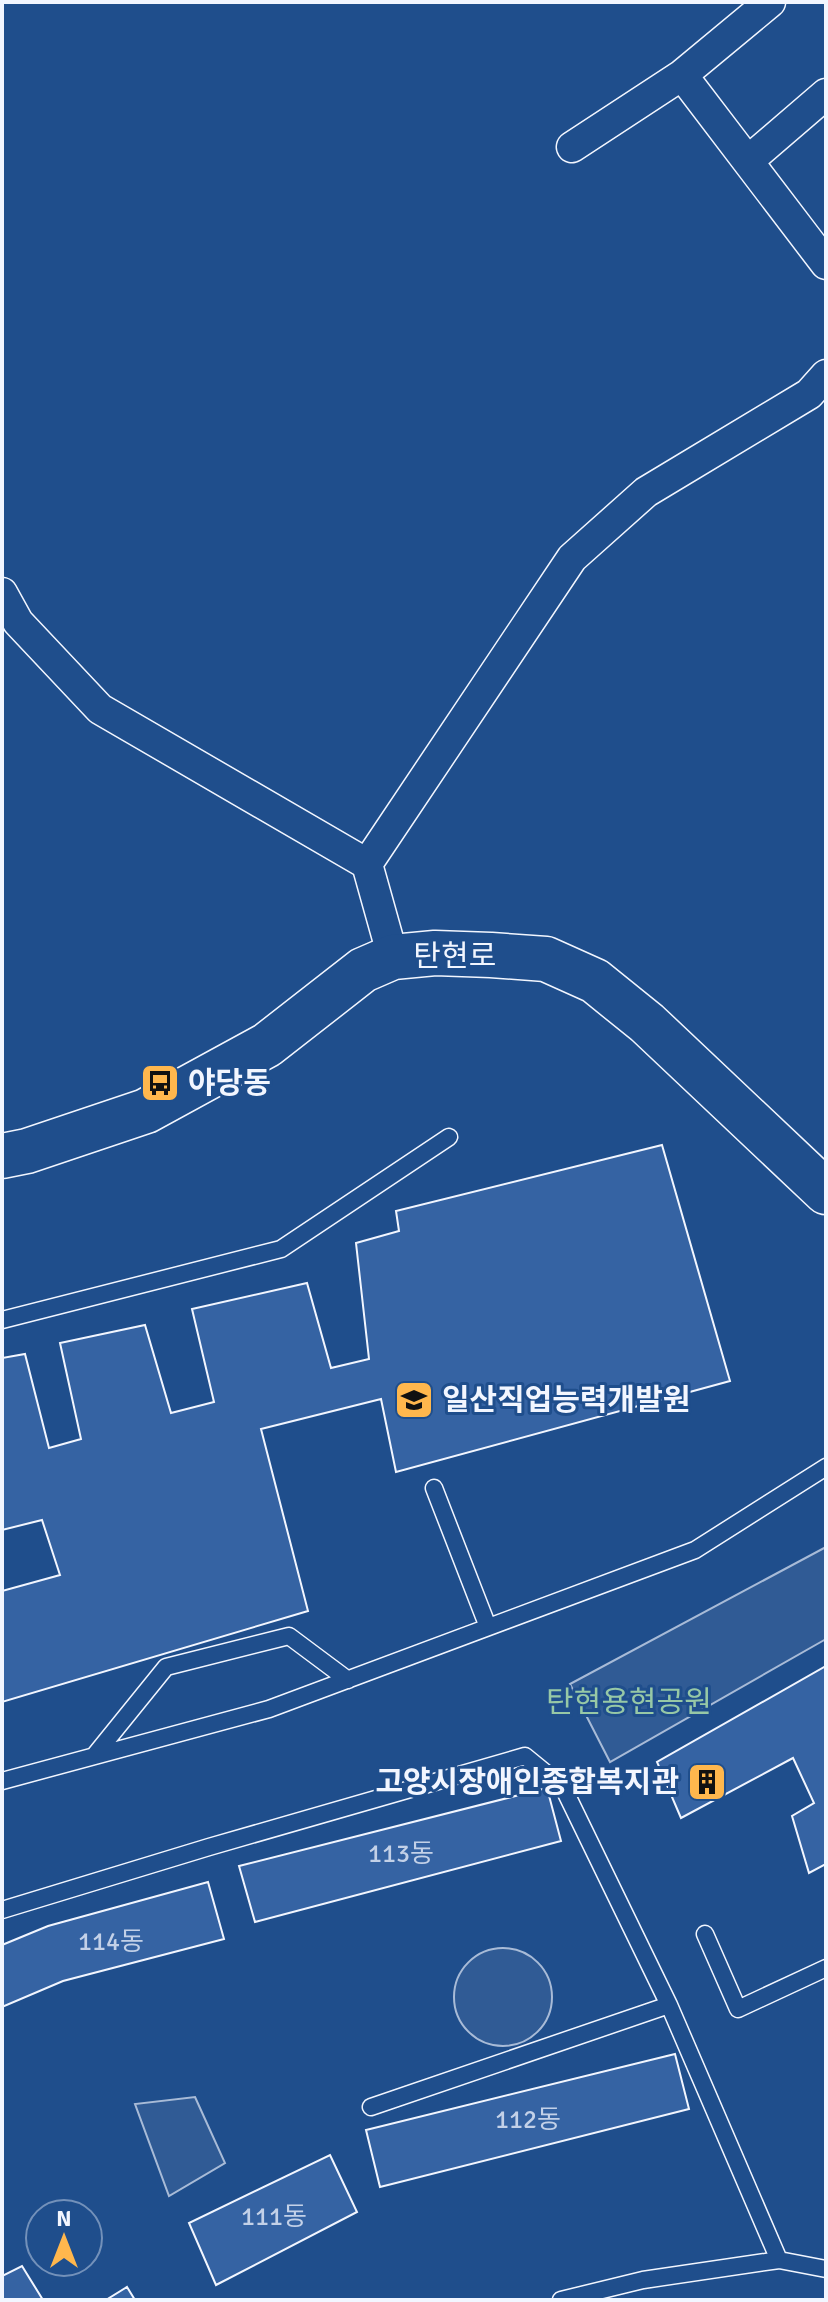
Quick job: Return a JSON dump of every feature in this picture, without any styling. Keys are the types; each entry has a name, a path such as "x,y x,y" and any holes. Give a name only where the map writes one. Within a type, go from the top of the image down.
{"main road":[{"name":"탄현로","path":"2,1156 27,1151 146,1111 267,1045 363,970 393,957 435,953 546,959 595,981 647,1023 826,1192"}],"street":[{"path":"572,147 682,75 770,2"},
{"path":"682,75 826,264"},
{"path":"748,161 826,94"},
{"path":"367,864 572,558 646,492 809,394 826,375"},
{"path":"2,593 18,622 100,709 367,864 393,957"}],"lane":[{"path":"2,1320 281,1249 449,1137"},
{"path":"2,1781 269,1709 695,1550 826,1467"},
{"path":"434,1488 488,1627"},
{"path":"94,1756 166,1667 289,1636 348,1680"},
{"path":"2,1910 525,1756 563,1787 669,2005 779,2260"},
{"path":"705,1934 738,2009 826,1968"},
{"path":"371,2107 669,2005"},
{"path":"561,2300 643,2280 779,2260 826,2269"}],"shaded area":[{"name":"탄현용현공원","path":"826,1547 826,1639 610,1762 570,1684"},
{"path":"503,1948 522,1951 538,1962 549,1978 552,1997 549,2016 538,2032 522,2043 503,2046 484,2043 468,2032 457,2016 454,1997 457,1978 468,1962 484,1951"},
{"path":"195,2097 225,2163 169,2196 135,2104"}],"building":[{"path":"662,1145 730,1381 396,1472 381,1399 261,1429 308,1611 2,1702 2,1591 60,1575 42,1520 2,1530 2,1358 25,1354 49,1448 81,1439 60,1343 145,1325 171,1413 214,1402 192,1309 307,1283 331,1368 369,1359 356,1243 399,1231 396,1211"},
{"name":"고양시장애인종합복지관","path":"826,1666 826,1864 809,1873 792,1816 814,1803 793,1758 681,1818 657,1762"},
{"path":"547,1788 561,1841 255,1922 239,1866"},
{"path":"208,1882 224,1939 63,1981 2,2007 2,1945 48,1926"},
{"path":"675,2054 689,2109 380,2187 366,2130"},
{"path":"330,2155 357,2212 216,2285 189,2223"},
{"path":"22,2266 24,2278 29,2278 43,2300 2,2300 2,2276"},
{"path":"127,2287 135,2300 106,2300"}],"place":[{"name":"야당동","path":"160,1083"},
{"name":"일산직업능력개발원","path":"414,1400"},
{"name":"고양시장애인종합복지관","path":"707,1782"}]}
